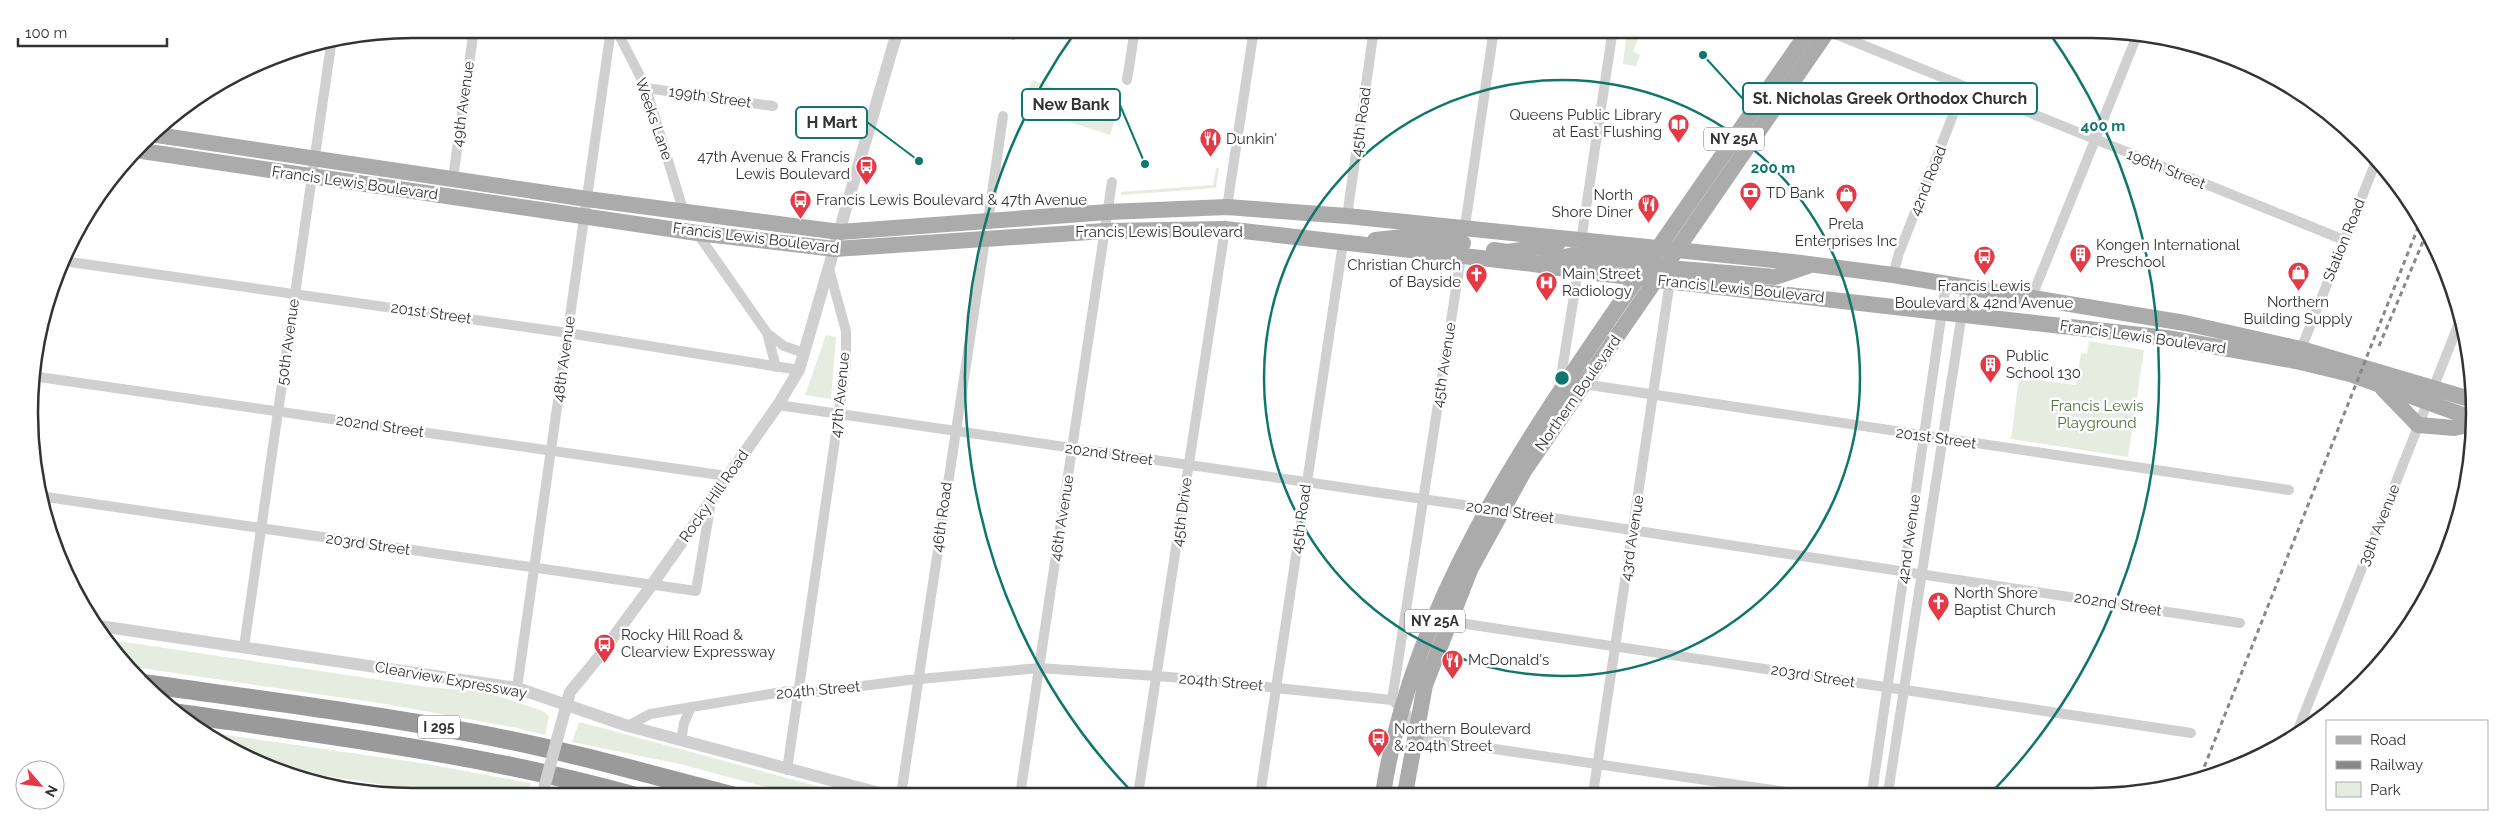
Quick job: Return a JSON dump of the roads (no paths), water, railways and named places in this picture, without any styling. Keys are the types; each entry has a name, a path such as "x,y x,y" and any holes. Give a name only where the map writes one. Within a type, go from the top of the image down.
{"highway":[{"name":"I 295","path":"155,685 479,734 546,748 702,788"},
{"name":"I 295","path":"190,714 462,756 602,788"}],"main road":[{"name":"Northern Boulevard","path":"1384,788 1397,704 1470,570 1495,510 1558,392 1804,38"},
{"name":"Northern Boulevard","path":"1406,788 1425,685 1460,559 1668,267 1821,38"},
{"name":"Francis Lewis Boulevard","path":"160,136 453,178 697,232 835,249 1105,231 1225,229 1343,243 1463,244 1581,241 1646,266 1668,267 1942,312 2167,338 2296,361 2350,374 2427,404 2466,416"},
{"name":"Francis Lewis Boulevard","path":"143,151 312,176 586,207 684,213 840,232 1108,212 1227,207 1347,216 1463,244 1534,264 1578,271 1646,266 1812,264 1892,275 2185,323 2302,349 2465,398"},
{"path":"1534,264 1573,255 1646,266"},
{"path":"2380,386 2418,426 2454,428 2465,426"}],"street":[{"name":"49th Avenue","path":"453,178 473,38"},
{"name":"48th Avenue","path":"517,688 610,38"},
{"name":"Weeks Lane","path":"621,38 646,88 684,213"},
{"path":"829,269 895,38"},
{"path":"1127,80 1133,38"},
{"path":"1227,207 1253,38"},
{"name":"45th Road","path":"1347,216 1373,38"},
{"name":"45th Avenue","path":"1397,704 1423,500 1493,38"},
{"path":"1581,241 1612,38"},
{"name":"196th Street","path":"1840,38 2344,240"},
{"path":"2031,299 2135,41"},
{"name":"50th Avenue","path":"244,647 315,159 327,47"},
{"name":"42nd Road","path":"1892,275 1964,87"},
{"name":"199th Street","path":"646,88 773,106"},
{"path":"988,221 1003,116"},
{"name":"Station Road","path":"2302,349 2374,167"},
{"name":"46th Avenue","path":"1021,788 1112,182"},
{"name":"45th Drive","path":"1139,788 1158,676 1225,229"},
{"path":"697,232 767,333 784,346 804,353"},
{"name":"46th Road","path":"902,788 985,239"},
{"name":"45th Road","path":"1261,788 1343,243"},
{"name":"201st Street","path":"69,262 568,333 799,370"},
{"name":"43rd Avenue","path":"1594,788 1653,395 1668,267"},
{"name":"Rocky Hill Road","path":"565,704 570,692 598,658 651,586 778,405 799,370 829,269"},
{"name":"47th Avenue","path":"787,770 846,364 846,330 829,269"},
{"path":"1558,392 1578,271"},
{"name":"42nd Avenue","path":"1873,788 1946,284"},
{"name":"42nd Avenue","path":"1889,788 1966,287"},
{"name":"39th Avenue","path":"2302,722 2456,330"},
{"path":"767,333 776,367"},
{"name":"202nd Street","path":"39,377 727,476"},
{"name":"201st Street","path":"1583,384 2289,490"},
{"name":"202nd Street","path":"778,405 1904,570 2240,623"},
{"name":"203rd Street","path":"47,497 696,591 711,499"},
{"name":"203rd Street","path":"1442,621 2192,733"},
{"name":"Clearview Expressway","path":"106,628 517,688 628,726 859,788"},
{"name":"204th Street","path":"628,726 645,715 788,691 808,693 919,678 1039,668 1158,676 1276,687 1397,704"},
{"path":"544,788 565,704"},
{"path":"1397,704 1427,739 1760,788"},
{"path":"681,741 684,722 691,707"}],"railway":[{"path":"2203,771 2417,229"},
{"path":"2379,346 2423,240"}],"place":[{"name":"St. Nicholas Greek Orthodox Church","path":"1703,55"},
{"name":"Queens Public Library at East Flushing","path":"1678,143"},
{"name":"Dunkin'","path":"1210,158"},
{"name":"H Mart","path":"919,161"},
{"name":"New Bank","path":"1145,164"},
{"name":"47th Avenue & Francis Lewis Boulevard","path":"866,185"},
{"name":"TD Bank","path":"1750,212"},
{"name":"Prela Enterprises Inc","path":"1846,214"},
{"name":"Francis Lewis Boulevard & 47th Avenue","path":"800,219"},
{"name":"North Shore Diner","path":"1649,223"},
{"name":"Kongen International Preschool","path":"2080,273"},
{"name":"Francis Lewis Boulevard & 42nd Avenue","path":"1984,276"},
{"name":"Northern Building Supply","path":"2298,292"},
{"name":"Christian Church of Bayside","path":"1477,293"},
{"name":"Main Street Radiology","path":"1546,302"},
{"name":"Public School 130","path":"1990,384"},
{"name":"North Shore Baptist Church","path":"1938,621"},
{"name":"Rocky Hill Road & Clearview Expressway","path":"605,663"},
{"name":"McDonald's","path":"1452,679"},
{"name":"Northern Boulevard & 204th Street","path":"1378,757"}],"park label":[{"name":"Francis Lewis Playground","path":"2097,414"}]}
